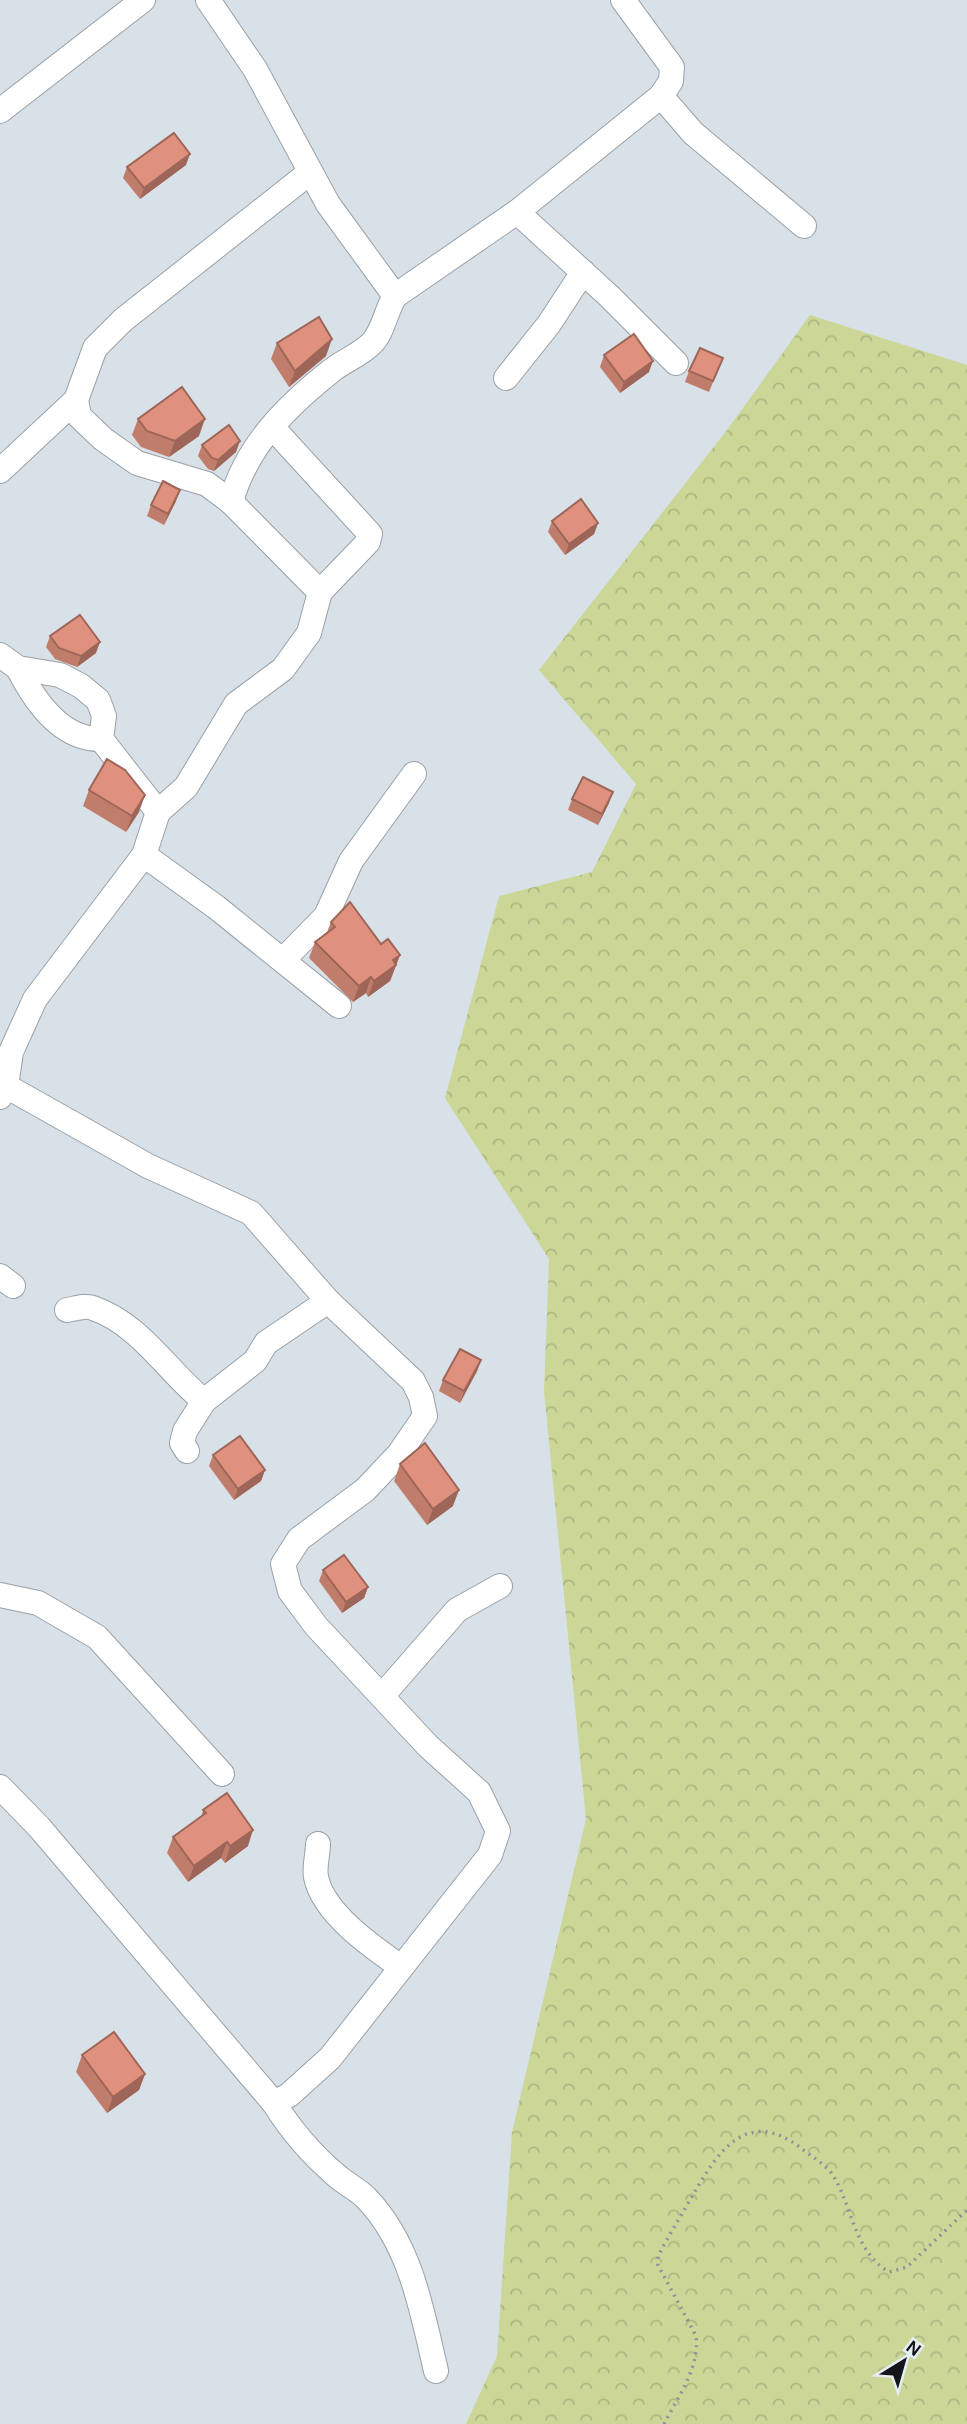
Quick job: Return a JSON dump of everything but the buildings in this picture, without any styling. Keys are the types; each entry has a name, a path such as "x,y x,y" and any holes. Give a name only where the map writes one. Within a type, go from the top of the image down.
{"street":[{"path":"0,111 143,0"},
{"path":"208,0 255,69 290,129 309,173 345,231 395,296"},
{"path":"232,502 238,475 283,413 332,369 373,343 395,296 517,212 661,96 671,81 672,67 623,0"},
{"path":"661,96 693,133 804,226"},
{"path":"0,471 76,400 95,348 123,320 309,173"},
{"path":"517,212 676,363"},
{"path":"506,378 549,324 583,272"},
{"path":"76,400 79,416 103,439 137,463 207,484 232,502 320,592"},
{"path":"272,427 370,534 368,541 320,592 309,633 290,660 236,704 186,787 158,812 144,855 35,999 11,1052 3,1092 251,1213 328,1301 413,1381 421,1397 425,1416 399,1454 365,1490 299,1539 283,1564 290,1591 316,1626 428,1746 479,1792 498,1830 490,1855 330,2058 289,2095 274,2103"},
{"path":"9,661 60,675 81,686 98,700 104,716 101,739 158,812"},
{"path":"9,661 33,698 52,719 89,739 101,739"},
{"path":"284,959 326,916 351,861 414,774"},
{"path":"144,855 284,959 296,973 339,1006"},
{"path":"187,1451 183,1443 185,1431 204,1401 255,1361 266,1343 328,1301"},
{"path":"66,1310 92,1307 124,1326 164,1359 186,1386 204,1401"},
{"path":"382,1696 457,1609 500,1586"},
{"path":"0,1595 38,1603 97,1637 222,1774"},
{"path":"0,1787 39,1827 274,2103 298,2140 338,2178 366,2197 396,2237 419,2298 436,2371"},
{"path":"318,1844 316,1877 326,1902 366,1942 401,1967"}],"path":[{"path":"664,2424 688,2377 697,2345 696,2336 658,2266 658,2256 714,2159 731,2143 749,2133 765,2130 777,2133 788,2138 829,2170 863,2246 874,2260 889,2272 907,2267 967,2210"}],"green space":[{"path":"810,315 967,365 967,2424 466,2424 497,2356 512,2132 586,1819 544,1391 549,1259 445,1098 499,896 592,872 636,784 539,670 727,430"}]}
